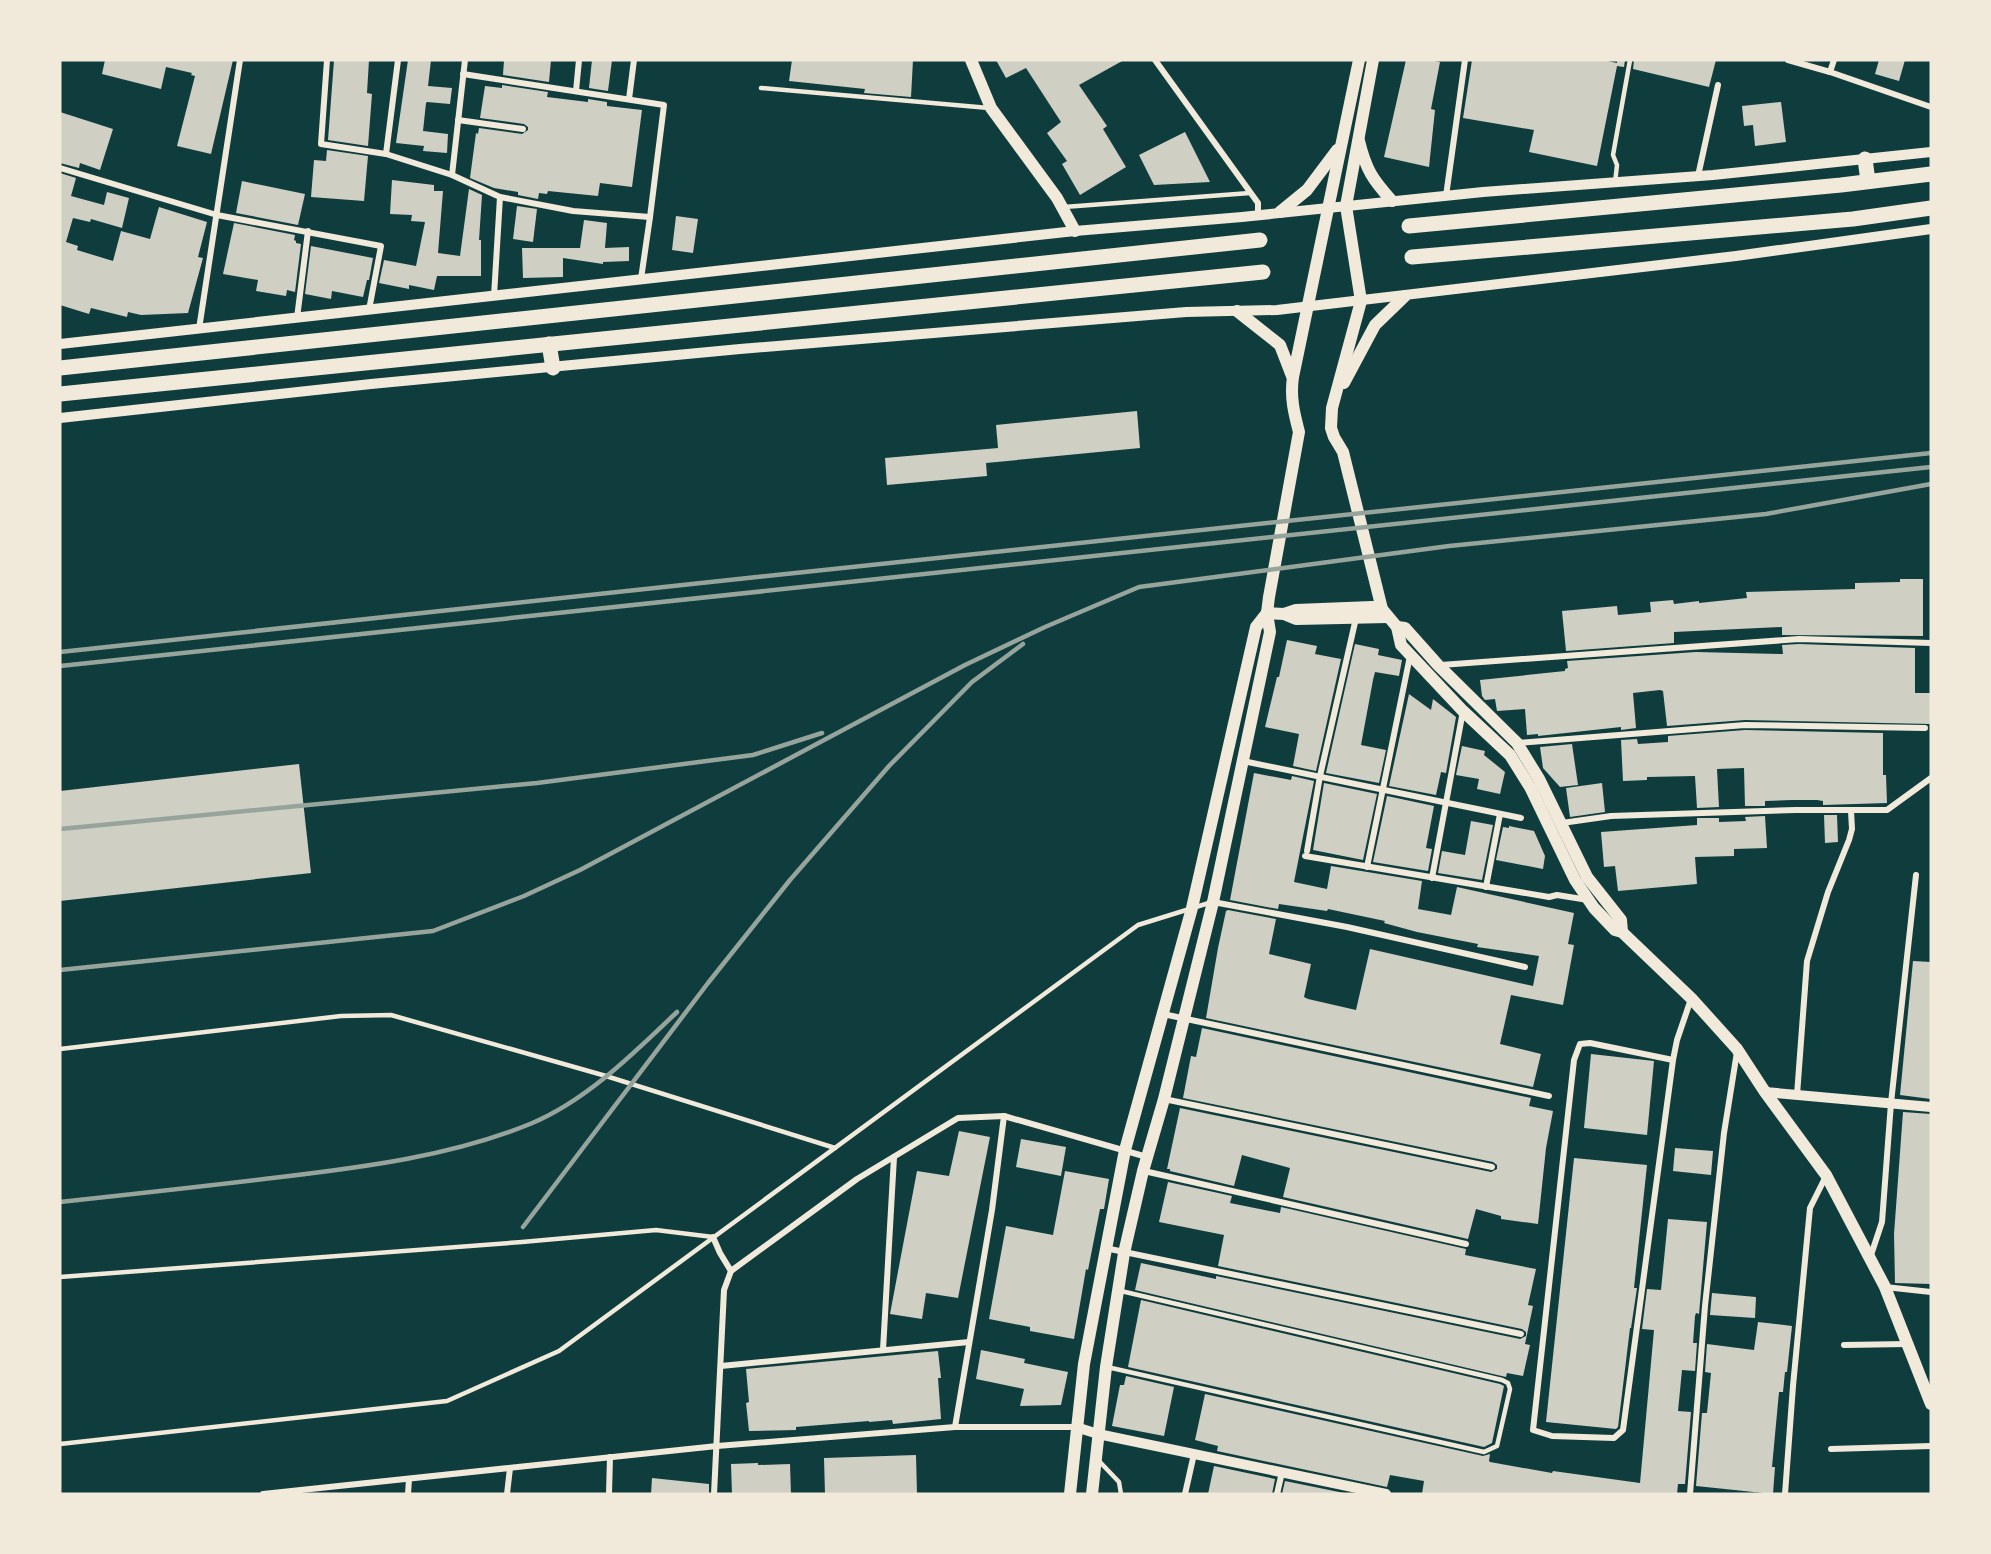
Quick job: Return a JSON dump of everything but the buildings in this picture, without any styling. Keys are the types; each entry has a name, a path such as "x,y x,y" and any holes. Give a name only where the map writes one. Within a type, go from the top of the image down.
{"highway":[{"path":"1865,159 1868,181"},
{"path":"1409,226 1931,174"},
{"path":"1412,257 1853,219 1931,208"},
{"path":"60,368 1260,240"},
{"path":"60,394 1263,272"},
{"path":"549,344 553,368"}],"main road":[{"path":"971,60 991,108 1062,207 1075,231"},
{"path":"1092,1494 1106,1367 1124,1253 1213,902 1270,632 1267,613 1269,597 1299,432 1293,410 1291,391 1293,377 1359,60"},
{"path":"1372,60 1346,206 1360,301 1332,408 1331,428 1343,452 1389,617 1401,645 1463,711 1510,755 1530,787 1575,880 1589,900 1615,930 1623,932 1691,999 1737,1049 1765,1092 1826,1175 1885,1287 1908,1344 1925,1375 1931,1404"},
{"path":"1357,134 1363,159 1373,180 1392,201"},
{"path":"1280,212 1307,190 1342,141"},
{"path":"1332,408 1375,325 1405,296"},
{"path":"1237,311 1280,345 1293,377"},
{"path":"1284,614 1296,610 1372,607 1405,628 1438,665 1517,743 1539,779 1587,877 1622,920 1623,932"},
{"path":"1267,613 1284,614 1296,619 1389,617"},
{"path":"1070,1494 1084,1364 1125,1150 1192,908 1256,627 1267,613"}],"street":[{"path":"199,330 240,60"},
{"path":"327,60 321,144 386,154 452,176 500,197 573,211 650,217"},
{"path":"386,154 398,60"},
{"path":"452,176 465,60"},
{"path":"576,91 579,60"},
{"path":"629,99 634,60"},
{"path":"1155,60 1258,204 1258,215"},
{"path":"1446,196 1465,60"},
{"path":"1788,60 1931,107"},
{"path":"1830,72 1834,60"},
{"path":"463,74 664,105 641,279"},
{"path":"1698,176 1718,85"},
{"path":"458,120 523,129"},
{"path":"60,344 1075,231 1446,196 1698,176 1931,152"},
{"path":"60,168 217,215 381,246 369,311"},
{"path":"494,296 500,197"},
{"path":"60,418 371,384 740,349 1174,313 1308,307 1736,256 1931,229"},
{"path":"297,318 308,231"},
{"path":"1356,617 1320,777 1306,854 1486,887 1550,897 1557,895 1589,900"},
{"path":"1438,665 1799,639 1931,643"},
{"path":"1367,867 1411,655"},
{"path":"1432,878 1463,711"},
{"path":"1517,743 1745,725 1925,728"},
{"path":"1243,761 1521,818"},
{"path":"1560,824 1611,816 1796,810 1887,810 1931,778"},
{"path":"1797,1095 1807,961 1828,892 1849,840 1852,829 1851,811"},
{"path":"1486,887 1500,814"},
{"path":"1870,1258 1882,1222 1891,1103 1916,875"},
{"path":"1213,902 1347,927 1525,967"},
{"path":"1673,1060 1590,1043 1580,1044 1574,1060 1533,1430 1552,1436 1614,1438 1623,1430 1673,1060 1677,1040 1691,999"},
{"path":"1163,1014 1550,1096"},
{"path":"1690,1494 1707,1283 1724,1133 1737,1049"},
{"path":"1765,1092 1931,1107"},
{"path":"1164,1099 1492,1167"},
{"path":"955,1427 992,1210 1004,1116"},
{"path":"714,1494 724,1290 731,1271 857,1179 958,1118 1004,1116 1147,1157"},
{"path":"883,1350 894,1157"},
{"path":"1143,1171 1466,1244"},
{"path":"1785,1494 1810,1208 1826,1175"},
{"path":"714,1238 731,1271"},
{"path":"1105,1248 1521,1334"},
{"path":"1885,1287 1931,1292"},
{"path":"721,1366 969,1342"},
{"path":"1844,1345 1908,1344"},
{"path":"263,1494 322,1491 409,1479 717,1446 955,1427 1076,1427 1098,1434 1282,1472 1360,1491 1386,1494"},
{"path":"1831,1449 1931,1446"},
{"path":"1185,1494 1194,1454"},
{"path":"609,1494 610,1457"},
{"path":"507,1494 510,1468"},
{"path":"1277,1494 1282,1472"},
{"path":"408,1494 409,1479"}],"lane":[{"path":"1615,183 1617,165 1613,155 1630,60"},
{"path":"761,88 991,108"},
{"path":"1062,207 1250,193"},
{"path":"60,1444 447,1401 559,1351 1138,925 1213,902"},
{"path":"60,1049 341,1016 391,1015 606,1076 835,1148"},
{"path":"60,1277 656,1230 714,1238"},
{"path":"1106,1367 1484,1452 1497,1446 1510,1389 1508,1383 1502,1380 1118,1290"},
{"path":"1096,1459 1119,1482 1120,1494"}],"railway":[{"path":"60,652 1931,453"},
{"path":"60,666 1931,467"},
{"path":"60,970 433,931 524,896 580,870 965,665 1045,627 1139,587 1449,546 1766,514 1931,484"},
{"path":"523,1227 708,983 790,880 889,766 972,682 1023,644"},
{"path":"60,829 537,783 753,755 822,733"},
{"path":"60,1202 376,1164 439,1152 500,1135 530,1124 571,1103 608,1075 677,1012"}]}
